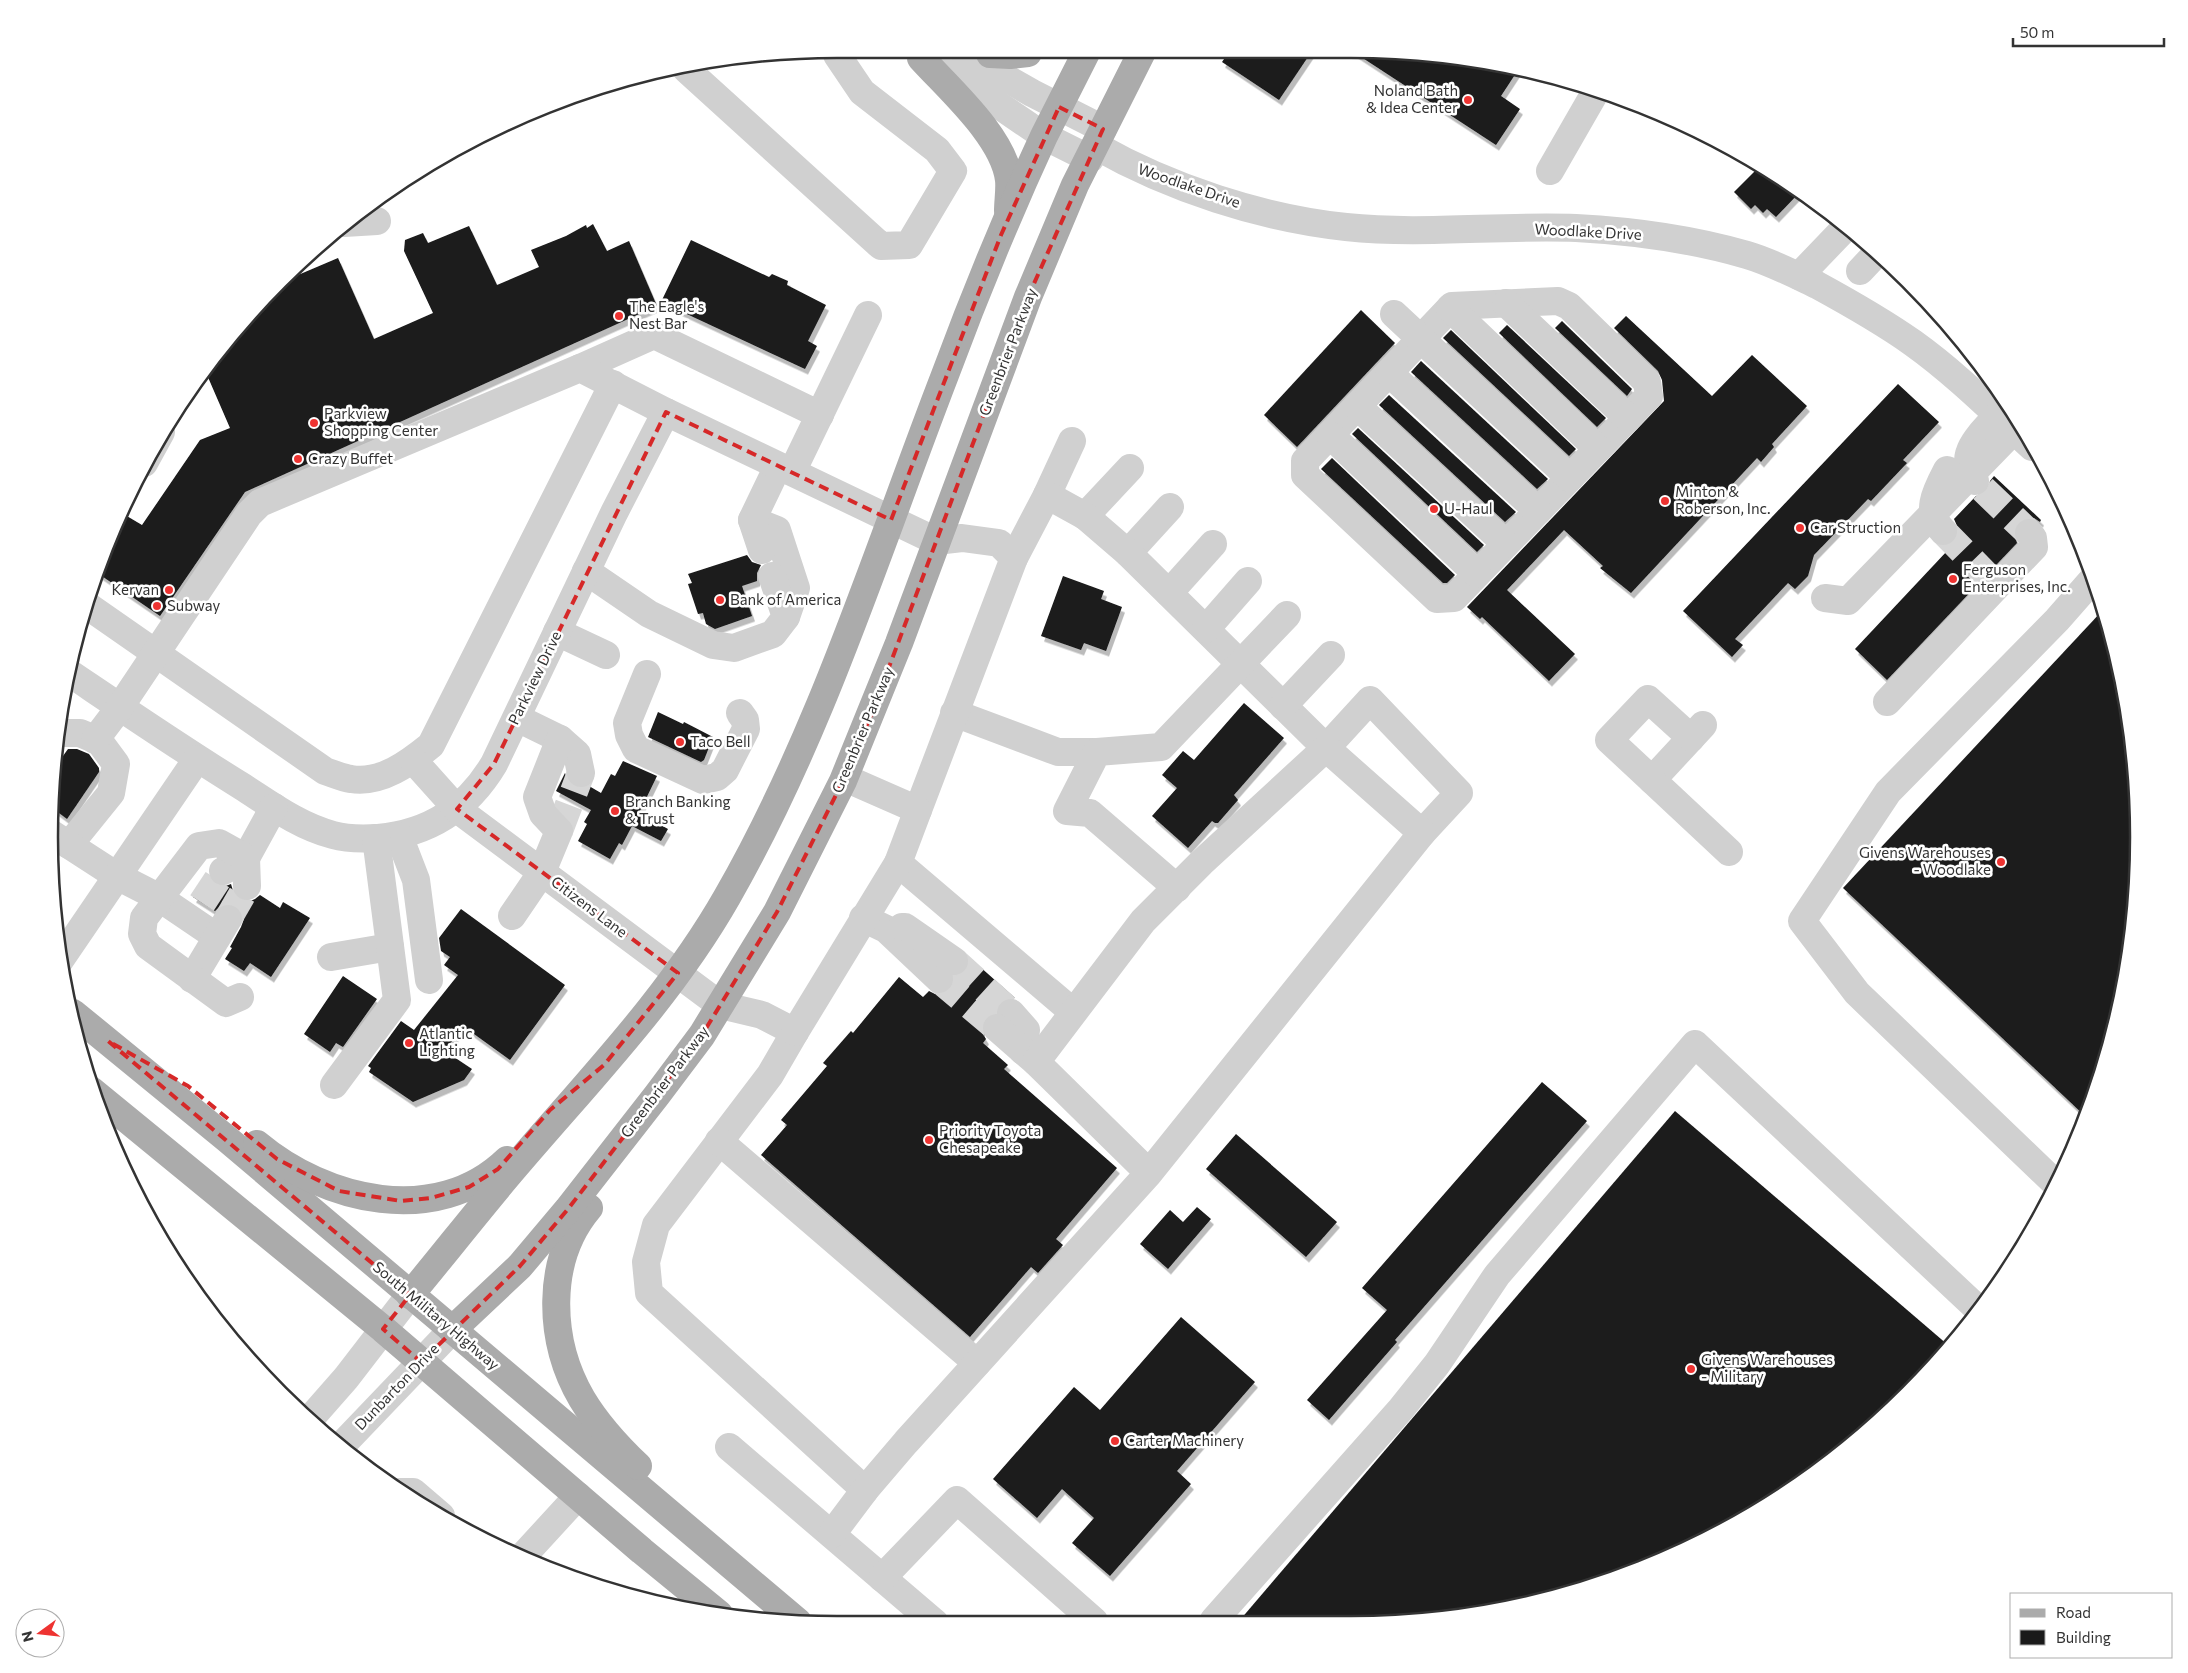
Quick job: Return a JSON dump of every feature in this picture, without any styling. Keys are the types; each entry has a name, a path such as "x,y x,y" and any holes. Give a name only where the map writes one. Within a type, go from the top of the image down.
{"main road":[{"path":"921,58 987,132 1000,151 1009,180 1008,218"},
{"path":"410,1295 513,1169 604,1065 678,973 699,944 727,897 785,788 855,617 944,375 1008,218 1044,136 1084,58"},
{"name":"Greenbrier Parkway","path":"452,1330 520,1266 630,1129 702,1035 777,912 845,778 899,643 1028,297 1075,185 1139,58"},
{"name":"South Military Highway","path":"79,1019 227,1138 410,1295 789,1614"},
{"path":"108,1041 188,1086 260,1147 320,1183 356,1196 401,1201 451,1194 485,1178 512,1155 550,1110 604,1065"},
{"path":"104,1101 383,1329 708,1605"},
{"path":"630,1129 603,1191 571,1233 563,1255 558,1278 556,1304 562,1352 581,1398 597,1422 618,1446 656,1483 736,1551 791,1614"}],"street":[{"path":"689,71 880,246 909,245 952,171 937,150 862,92 839,58"},
{"name":"Woodlake Drive","path":"922,58 1000,106 1044,136 1096,145"},
{"name":"Woodlake Drive","path":"971,58 1059,107 1096,145 1134,167 1185,188 1267,212 1347,228 1575,228 1650,235 1705,244 1749,256 1798,276 1853,304 1914,343 1946,368 2014,431"},
{"path":"1550,171 1593,96"},
{"path":"357,222 377,221"},
{"path":"1798,276 1842,231"},
{"path":"1558,301 1569,306 1647,382 1649,396 1454,598 1437,598 1305,475 1305,461 1452,306 1506,303 1558,301"},
{"path":"1506,303 1628,418"},
{"path":"1450,308 1598,449"},
{"path":"1394,314 1570,478"},
{"path":"752,520 820,415 868,315"},
{"path":"95,740 120,707 249,514 260,503 654,335 820,415"},
{"path":"580,368 666,412 936,541 962,538 999,543 1014,558"},
{"path":"1389,373 1538,511"},
{"path":"92,609 325,771 352,780 383,777 413,760 431,745 613,384"},
{"path":"1358,406 1506,544"},
{"name":"Parkview Drive","path":"74,676 197,758 303,825 334,836 366,839 387,837 429,826 469,798 486,777 666,412"},
{"path":"1825,598 1848,600 1937,522 1933,500 1967,478 1967,463 1971,445 2014,431"},
{"path":"1330,435 1477,574"},
{"path":"865,1490 649,1293 646,1262 656,1225 770,1075 795,1032 875,924 1014,558 1047,495 1072,441"},
{"path":"1085,516 1130,468"},
{"path":"1047,495 1085,516 1128,553 1326,748 1422,833"},
{"path":"1128,553 1170,507"},
{"path":"752,520 762,550"},
{"path":"586,571 649,614 713,645 734,648 773,634 786,617 796,588 777,530 752,520"},
{"path":"1887,702 1992,581 2034,547 2033,538 2029,534"},
{"path":"1169,593 1214,544"},
{"path":"772,576 786,617"},
{"path":"1206,629 1248,580"},
{"path":"2051,1179 1857,993 1802,921 1888,792 2057,620 2088,584"},
{"path":"954,713 1058,752 1097,752 1160,747 1241,665 1287,615"},
{"path":"557,632 606,655"},
{"path":"1283,706 1331,655"},
{"path":"647,674 627,723 629,735 636,749 703,780 717,777 725,770 746,729 745,720 740,713"},
{"path":"1652,780 1697,732 1648,699 1609,740 1729,852"},
{"path":"832,1534 865,1490 977,1363 1150,1173 1422,833 1459,792 1370,700 1326,748 1143,921 1126,940 1073,1012 1030,1056"},
{"path":"516,718 560,739 577,754 581,773"},
{"path":"64,733 80,733 99,741 116,764 111,793 59,839 117,876 158,897 196,911 222,928 192,979"},
{"path":"512,916 542,872 558,831 543,814 538,797 560,739"},
{"path":"1097,752 1067,811 1090,813 1177,888"},
{"path":"66,951 197,758"},
{"name":"Citizens Lane","path":"413,760 457,808 720,1005"},
{"path":"845,778 918,810"},
{"path":"235,864 274,807"},
{"path":"334,1085 397,1000 390,947 387,837"},
{"path":"387,837 416,880 429,980"},
{"path":"240,997 226,1004 148,946 142,934 144,918 158,897 199,846 219,843 235,864 247,886"},
{"path":"898,863 1073,1012"},
{"path":"875,924 942,976"},
{"path":"331,957 390,947"},
{"path":"720,1005 762,1015 795,1032"},
{"path":"999,1027 1150,1173"},
{"path":"1218,1616 1401,1409 1437,1364 1497,1275 1695,1044 1974,1306"},
{"path":"719,1142 977,1363"},
{"path":"314,1414 346,1378 410,1295"},
{"name":"Dunbarton Drive","path":"346,1441 452,1330"},
{"path":"729,1447 927,1616"},
{"path":"527,1551 578,1496"},
{"path":"882,1578 957,1500 1087,1616"}],"highlighted area":[{"path":"1059,107 1103,129 1028,297 871,715 843,781 777,912 702,1035 568,1209 520,1266 421,1362 383,1329 410,1295 108,1041 188,1086 277,1159 339,1191 401,1201 431,1198 469,1187 498,1169 550,1110 604,1065 678,973 457,809 494,764 666,412 891,520 1001,235"}],"building":[{"path":"1225,58 1307,58 1279,100 1222,62"},
{"name":"Noland Bath & Idea Center","path":"1363,58 1402,59 1453,64 1515,75 1501,96 1520,109 1496,145"},
{"path":"1755,171 1795,197 1776,217 1767,209 1763,213 1755,205 1751,209 1734,192"},
{"name":"Parkview Shopping Center","path":"593,224 607,251 629,241 657,306 245,492 160,616 103,577 127,516 142,525 200,440 230,428 208,377 251,323 297,275 338,258 374,339 433,313 404,251 405,240 423,233 428,243 469,226 497,285 539,267 531,250 566,236 586,225 587,228"},
{"path":"691,240 769,277 772,274 788,281 787,285 826,305 808,341 817,346 805,369 661,302"},
{"path":"1361,310 1395,343 1297,447 1264,415"},
{"path":"1626,316 1712,396 1752,355 1807,406 1772,444 1774,447 1761,462 1757,458 1631,593 1600,568 1603,566 1564,530 1507,590 1575,654 1549,681 1482,617 1480,619 1467,607 1664,401 1662,380 1658,371 1614,328"},
{"path":"1562,321 1632,389 1627,396 1555,328"},
{"path":"1507,325 1606,418 1597,427 1499,333"},
{"path":"1451,330 1576,449 1569,456 1443,338"},
{"path":"1421,361 1548,479 1537,489 1411,372"},
{"name":"Car Struction","path":"1898,384 1939,422 1903,460 1907,463 1871,501 1868,499 1814,555 1808,576 1795,589 1788,583 1735,639 1743,645 1732,657 1683,611"},
{"path":"1389,395 1516,512 1505,522 1379,405"},
{"path":"1358,428 1484,545 1477,552 1352,434"},
{"path":"1332,458 1455,575 1447,583 1443,583 1321,469"},
{"name":"Ferguson Enterprises, Inc.","path":"1994,476 2041,520 2040,522 2034,518 2019,521 2014,528 2017,543 1887,680 1855,649 1948,550 1945,546 1953,543 1958,536 1958,528 1954,519 1976,496 1988,490 1990,481"},
{"name":"Bank of America","path":"747,555 752,562 761,565 757,573 757,581 742,586 752,616 715,629 706,624 703,613 698,614 688,584 692,583 688,574"},
{"path":"1063,576 1104,591 1101,599 1122,607 1106,651 1084,643 1081,650 1041,636"},
{"name":"Givens Warehouses - Woodlake","path":"2098,615 2116,685 2124,735 2129,786 2129,887 2124,938 2116,988 2104,1038 2080,1111 1843,888"},
{"path":"1244,703 1284,738 1234,795 1238,800 1218,823 1212,821 1188,848 1152,816 1177,788 1162,775 1183,751 1194,760"},
{"name":"Taco Bell","path":"658,712 683,724 684,722 713,737 704,760 701,762 648,737"},
{"path":"68,749 77,749 89,754 99,768 99,772 67,819 58,813 62,758"},
{"name":"Branch Banking & Trust","path":"623,761 657,776 639,813 668,829 661,841 632,826 622,845 619,843 610,859 578,841 587,824 584,822 591,810 556,791 565,773 569,783 576,788 589,786 601,793 611,774 615,776"},
{"path":"208,874 216,885 223,887 231,884 234,894 240,900 248,902 260,895 280,908 283,902 310,918 271,977 250,963 244,971 225,959 232,948 230,947 244,919 236,905 229,903 221,905 215,911 193,897"},
{"path":"461,909 565,985 510,1060 463,1026 445,1051 472,1069 464,1080 413,1102 369,1072 371,1068 368,1066 401,1021 414,1030 458,975 444,965 450,957 441,951 439,938"},
{"name":"Priority Toyota Chesapeake","path":"969,957 1015,998 1007,998 1001,1001 996,1008 996,1013 985,1018 982,1025 982,1033 986,1039 983,1043 1008,1065 1004,1069 1117,1168 1056,1239 1063,1245 1038,1273 1031,1267 970,1337 761,1155 787,1125 781,1120 827,1066 823,1063 851,1031 853,1033 899,977 923,997 929,991 935,994 943,994 951,989 954,983 954,976 961,975 967,970"},
{"path":"343,976 377,999 343,1047 336,1043 330,1052 304,1034"},
{"path":"1542,1082 1587,1121 1395,1340 1397,1342 1329,1420 1307,1400 1387,1310 1362,1288"},
{"name":"Givens Warehouses - Military","path":"1675,1111 1944,1342 1902,1387 1826,1455 1741,1511 1696,1535 1650,1556 1602,1574 1553,1589 1503,1601 1453,1609 1352,1616 1243,1616"},
{"path":"1236,1134 1337,1222 1306,1257 1206,1169"},
{"path":"1197,1207 1211,1219 1168,1269 1140,1244 1170,1210 1183,1222"},
{"name":"Carter Machinery","path":"1181,1317 1255,1382 1177,1471 1191,1484 1110,1576 1072,1543 1094,1518 1062,1489 1037,1518 993,1479 1074,1387 1100,1410"}],"tunnel":[{"path":"1983,489 2029,533"},
{"path":"1943,531 1988,577"},
{"path":"559,831 581,773"},
{"path":"202,903 223,871"},
{"path":"228,919 247,886"},
{"path":"954,961 1011,1013"},
{"path":"939,979 997,1028"}],"place":[{"name":"Noland Bath & Idea Center","path":"1468,100"},
{"name":"The Eagle's Nest Bar","path":"619,316"},
{"name":"Parkview Shopping Center","path":"314,423"},
{"name":"Crazy Buffet","path":"298,459"},
{"name":"Minton & Roberson, Inc.","path":"1665,501"},
{"name":"U-Haul","path":"1434,509"},
{"name":"Car Struction","path":"1800,528"},
{"name":"Ferguson Enterprises, Inc.","path":"1953,579"},
{"name":"Kervan","path":"169,590"},
{"name":"Bank of America","path":"720,600"},
{"name":"Subway","path":"157,606"},
{"name":"Taco Bell","path":"680,742"},
{"name":"Branch Banking & Trust","path":"615,811"},
{"name":"Givens Warehouses - Woodlake","path":"2001,862"},
{"name":"Atlantic Lighting","path":"409,1043"},
{"name":"Priority Toyota Chesapeake","path":"929,1140"},
{"name":"Givens Warehouses - Military","path":"1691,1369"},
{"name":"Carter Machinery","path":"1115,1441"}]}
